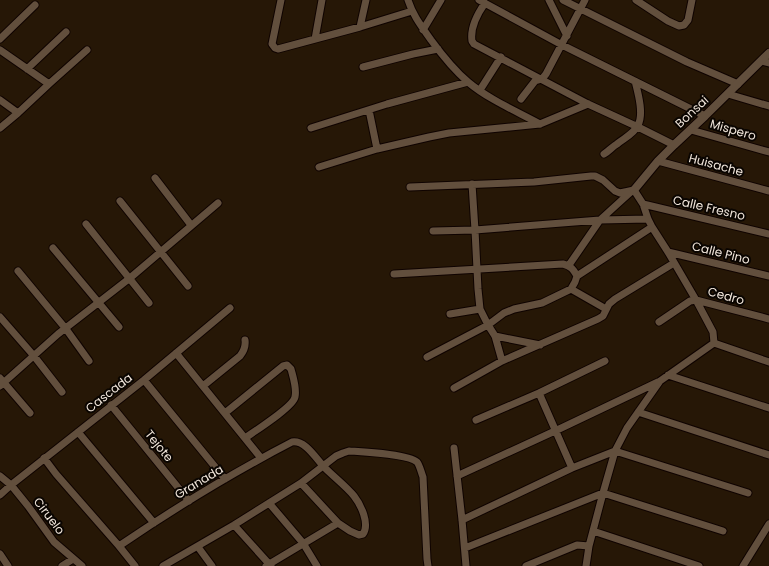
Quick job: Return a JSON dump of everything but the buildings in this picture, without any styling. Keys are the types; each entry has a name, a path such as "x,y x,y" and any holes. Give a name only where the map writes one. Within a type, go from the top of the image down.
{"street":[{"path":"281,0 273,41 273,46 278,49 360,27 412,11"},
{"path":"314,39 322,0"},
{"path":"360,27 366,0"},
{"path":"408,0 412,11 423,30 454,69 468,82 480,90 540,124"},
{"path":"423,30 441,0"},
{"path":"549,0 567,36"},
{"path":"563,0 687,62 738,84"},
{"path":"521,99 535,81 542,79 546,74 585,0"},
{"path":"636,0 668,21 679,26 684,25 688,20 692,0"},
{"path":"674,145 588,104 474,44 471,37 482,1 562,44 705,116"},
{"path":"0,39 35,5"},
{"path":"27,69 66,32"},
{"path":"363,67 438,49"},
{"path":"0,50 49,84"},
{"path":"0,128 18,114 87,50"},
{"name":"Bonsai","path":"634,190 658,161 674,145 738,84 766,62 769,54"},
{"path":"480,90 500,57"},
{"path":"604,154 630,135 638,127 640,121 640,103 635,81"},
{"path":"312,128 468,82"},
{"path":"728,94 769,106"},
{"path":"0,100 18,114"},
{"path":"320,167 377,149 402,143 449,134 540,124 588,104"},
{"path":"369,110 377,149"},
{"name":"Mispero","path":"690,130 769,152"},
{"name":"Huisache","path":"658,161 769,191"},
{"path":"410,187 534,182 595,176 620,193 634,190"},
{"path":"155,178 191,226"},
{"path":"472,184 480,309 488,325 496,336 502,361"},
{"path":"634,190 643,204 652,227 714,332 714,343"},
{"path":"569,265 600,220 634,190"},
{"path":"120,201 188,286"},
{"path":"30,413 1,382 34,356 58,334 130,278 218,203"},
{"name":"Calle Fresno","path":"643,204 769,234"},
{"path":"433,231 475,230 600,220 648,219"},
{"path":"86,224 149,303"},
{"path":"427,358 488,325 504,313 542,302 570,289 577,276 652,227"},
{"path":"53,248 119,327"},
{"name":"Calle Pino","path":"668,252 769,276"},
{"path":"454,388 502,361 598,319 602,316 609,304 615,299 674,263"},
{"path":"394,274 563,264 569,265 577,276"},
{"path":"18,271 66,329 89,361"},
{"path":"570,289 606,309"},
{"name":"Cedro","path":"659,322 690,301 696,300 769,319"},
{"name":"Cascada","path":"0,495 44,458 144,380 230,308"},
{"path":"450,314 480,309"},
{"path":"0,316 3,324 34,356 62,392"},
{"path":"496,336 540,345"},
{"path":"203,386 240,356 246,347 245,340"},
{"path":"714,343 769,362"},
{"path":"458,476 660,381 714,343"},
{"path":"176,353 261,458"},
{"path":"476,420 539,393 605,361"},
{"path":"225,413 283,366 286,365 290,367 296,392 295,400 245,438"},
{"path":"668,375 769,408"},
{"path":"144,380 225,479"},
{"path":"586,566 589,546 616,451 627,428 660,381"},
{"path":"539,393 572,468"},
{"name":"Tejote","path":"111,405 189,501"},
{"path":"638,412 769,455"},
{"path":"78,432 154,523"},
{"name":"Granada","path":"119,546 225,479 292,442 300,442 323,466"},
{"path":"454,448 466,566"},
{"path":"163,566 174,563 302,482 336,456 349,451 397,455 412,459 417,463 423,477 428,566"},
{"path":"462,520 572,468 616,451 748,493"},
{"path":"44,458 135,566"},
{"path":"302,482 338,523 358,535 364,534 366,528 364,514 354,497 323,466"},
{"name":"Ciruelo","path":"0,476 11,485 54,542 82,566"},
{"path":"465,548 603,493 723,531"},
{"path":"269,503 303,543 317,566"},
{"path":"234,525 269,565 338,523"},
{"path":"743,566 769,524"},
{"path":"593,531 699,566"},
{"path":"526,566 577,545 589,546"},
{"path":"198,547 212,566"},
{"path":"0,554 8,566"},
{"path":"62,566 73,559"}]}
